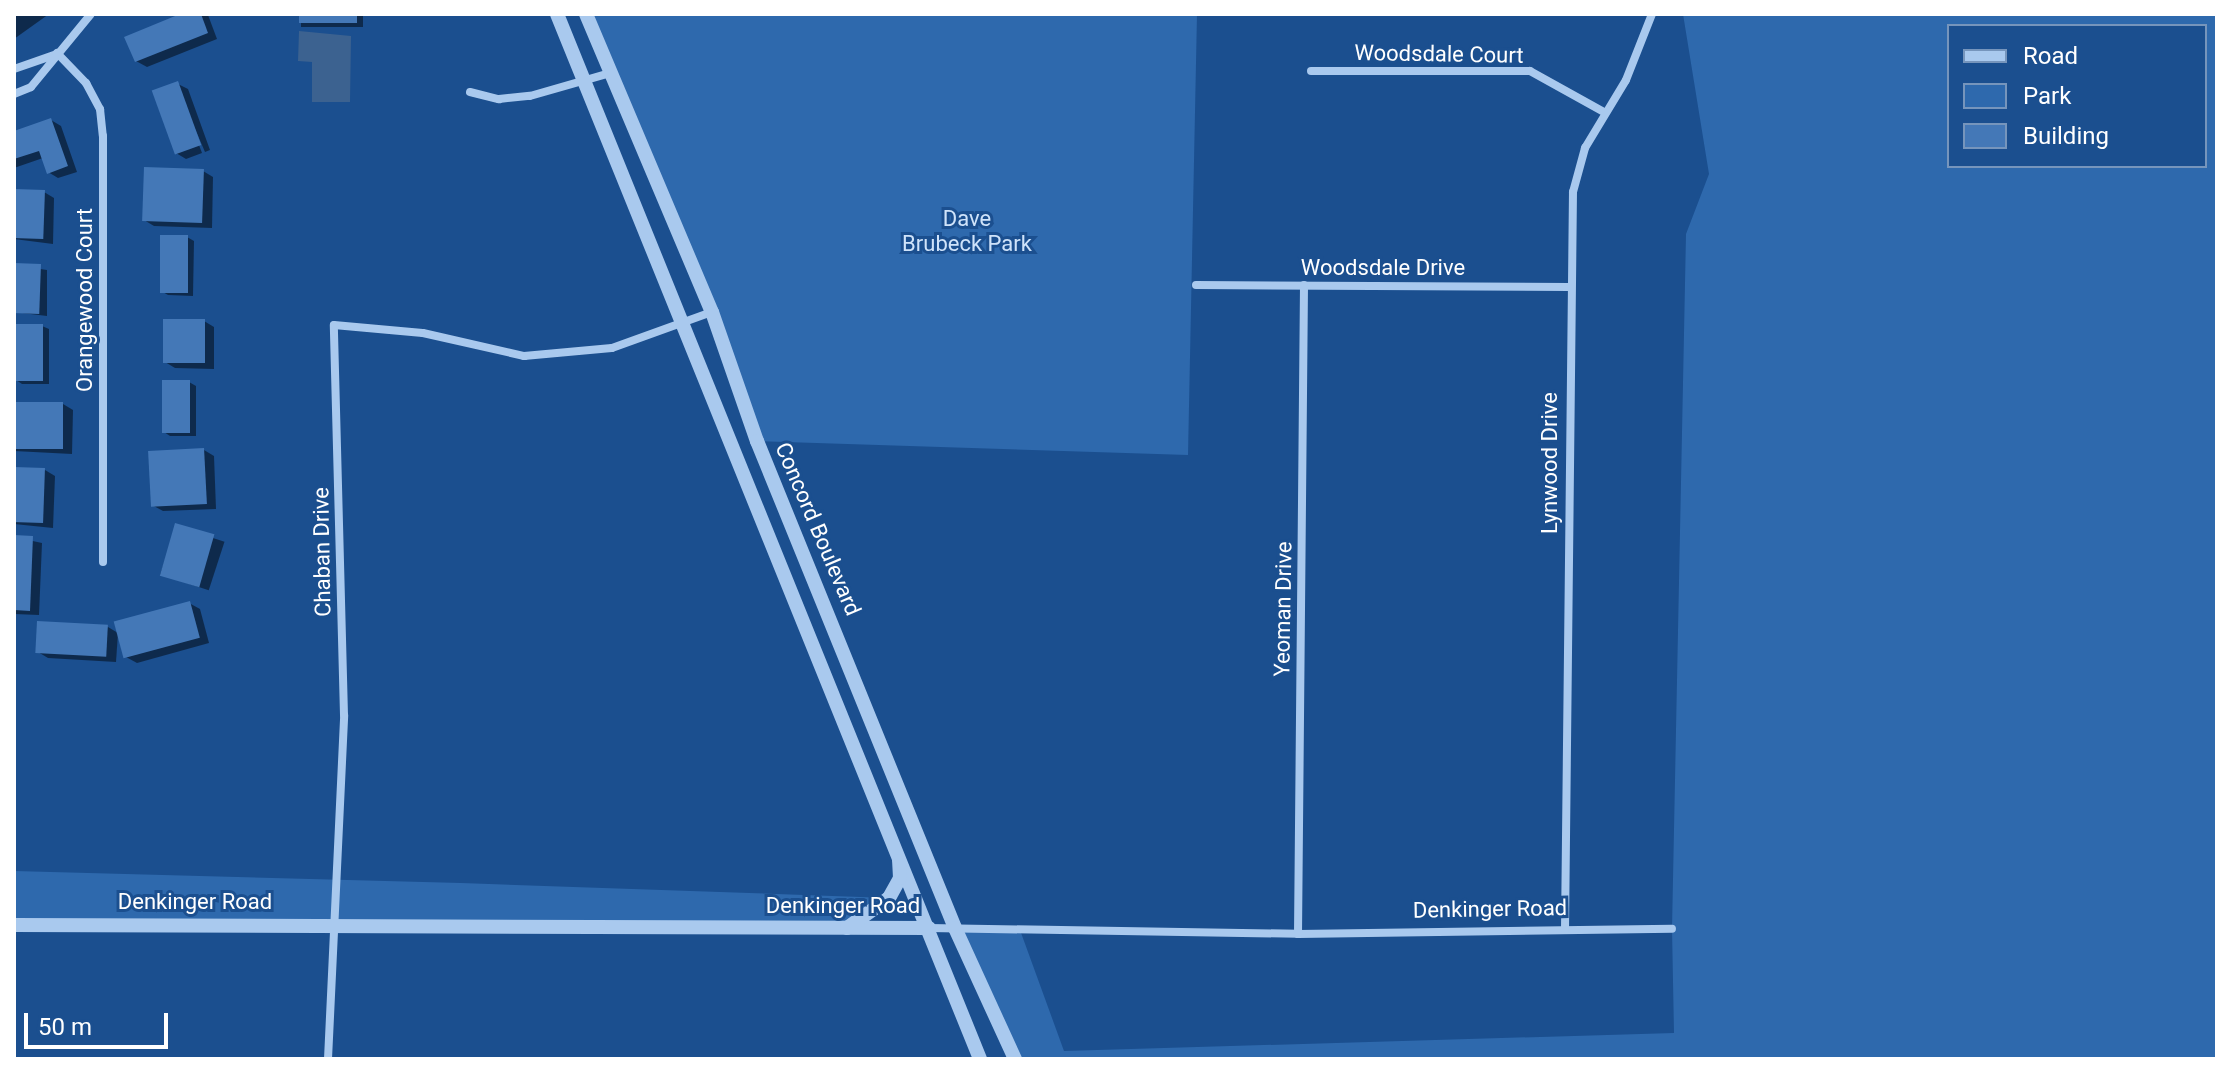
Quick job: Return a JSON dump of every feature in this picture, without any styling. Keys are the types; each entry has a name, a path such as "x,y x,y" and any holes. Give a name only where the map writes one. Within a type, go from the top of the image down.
{"street":[{"path":"14,94 31,87 91,14"},
{"path":"557,14 681,326 898,849 980,1059"},
{"name":"Concord Boulevard","path":"586,14 712,312 757,441 955,928 1015,1059"},
{"name":"Lynwood Drive","path":"1565,930 1569,287 1573,192 1585,148 1626,80 1652,14"},
{"path":"14,69 57,53"},
{"name":"Orangewood Court","path":"57,53 86,83 100,109 103,136 103,562"},
{"name":"Woodsdale Court","path":"1311,71 1530,71 1604,112"},
{"path":"470,92 499,99 530,96 610,73"},
{"name":"Woodsdale Drive","path":"1196,285 1569,287"},
{"name":"Yeoman Drive","path":"1298,934 1304,285"},
{"path":"681,326 712,312"},
{"name":"Chaban Drive","path":"328,1059 331,924 344,715 334,325 423,333 524,356 612,348 681,326"},
{"path":"846,929 889,898 900,878 898,849"},
{"name":"Denkinger Road","path":"14,925 955,928 1298,934 1672,929"}],"green space":[{"name":"Dave Brubeck Park","path":"586,14 1197,14 1188,455 757,441"},
{"path":"1683,14 2217,14 2217,1059 1015,1059 955,928 1020,930 1064,1051 1674,1033 1672,929 1686,234 1709,174"},
{"path":"14,871 889,898 846,929 14,925"}],"shaded area":[{"path":"299,31 351,36 350,102 312,102 312,62 298,61"}],"building":[{"path":"180,14 201,14 208,33 135,62 124,37"},
{"path":"299,14 357,14 357,23 299,23"},
{"path":"178,81 201,145 175,154 152,91"},
{"path":"51,118 68,166 47,174 39,151 14,159 14,131"},
{"path":"144,167 204,169 202,223 142,221"},
{"path":"14,189 45,190 43,239 14,238"},
{"path":"160,235 188,235 188,293 160,293"},
{"path":"14,263 41,264 39,314 14,313"},
{"path":"163,319 205,319 205,363 163,363"},
{"path":"14,324 43,324 43,381 14,381"},
{"path":"162,380 190,380 190,433 162,433"},
{"path":"14,402 63,402 63,449 14,449"},
{"path":"204,448 207,504 151,507 148,451"},
{"path":"14,467 45,468 43,523 14,522"},
{"path":"175,523 214,534 199,587 160,576"},
{"path":"14,535 33,536 30,611 14,610"},
{"path":"190,601 200,638 124,658 114,621"},
{"path":"37,621 108,625 106,657 35,653"}]}
